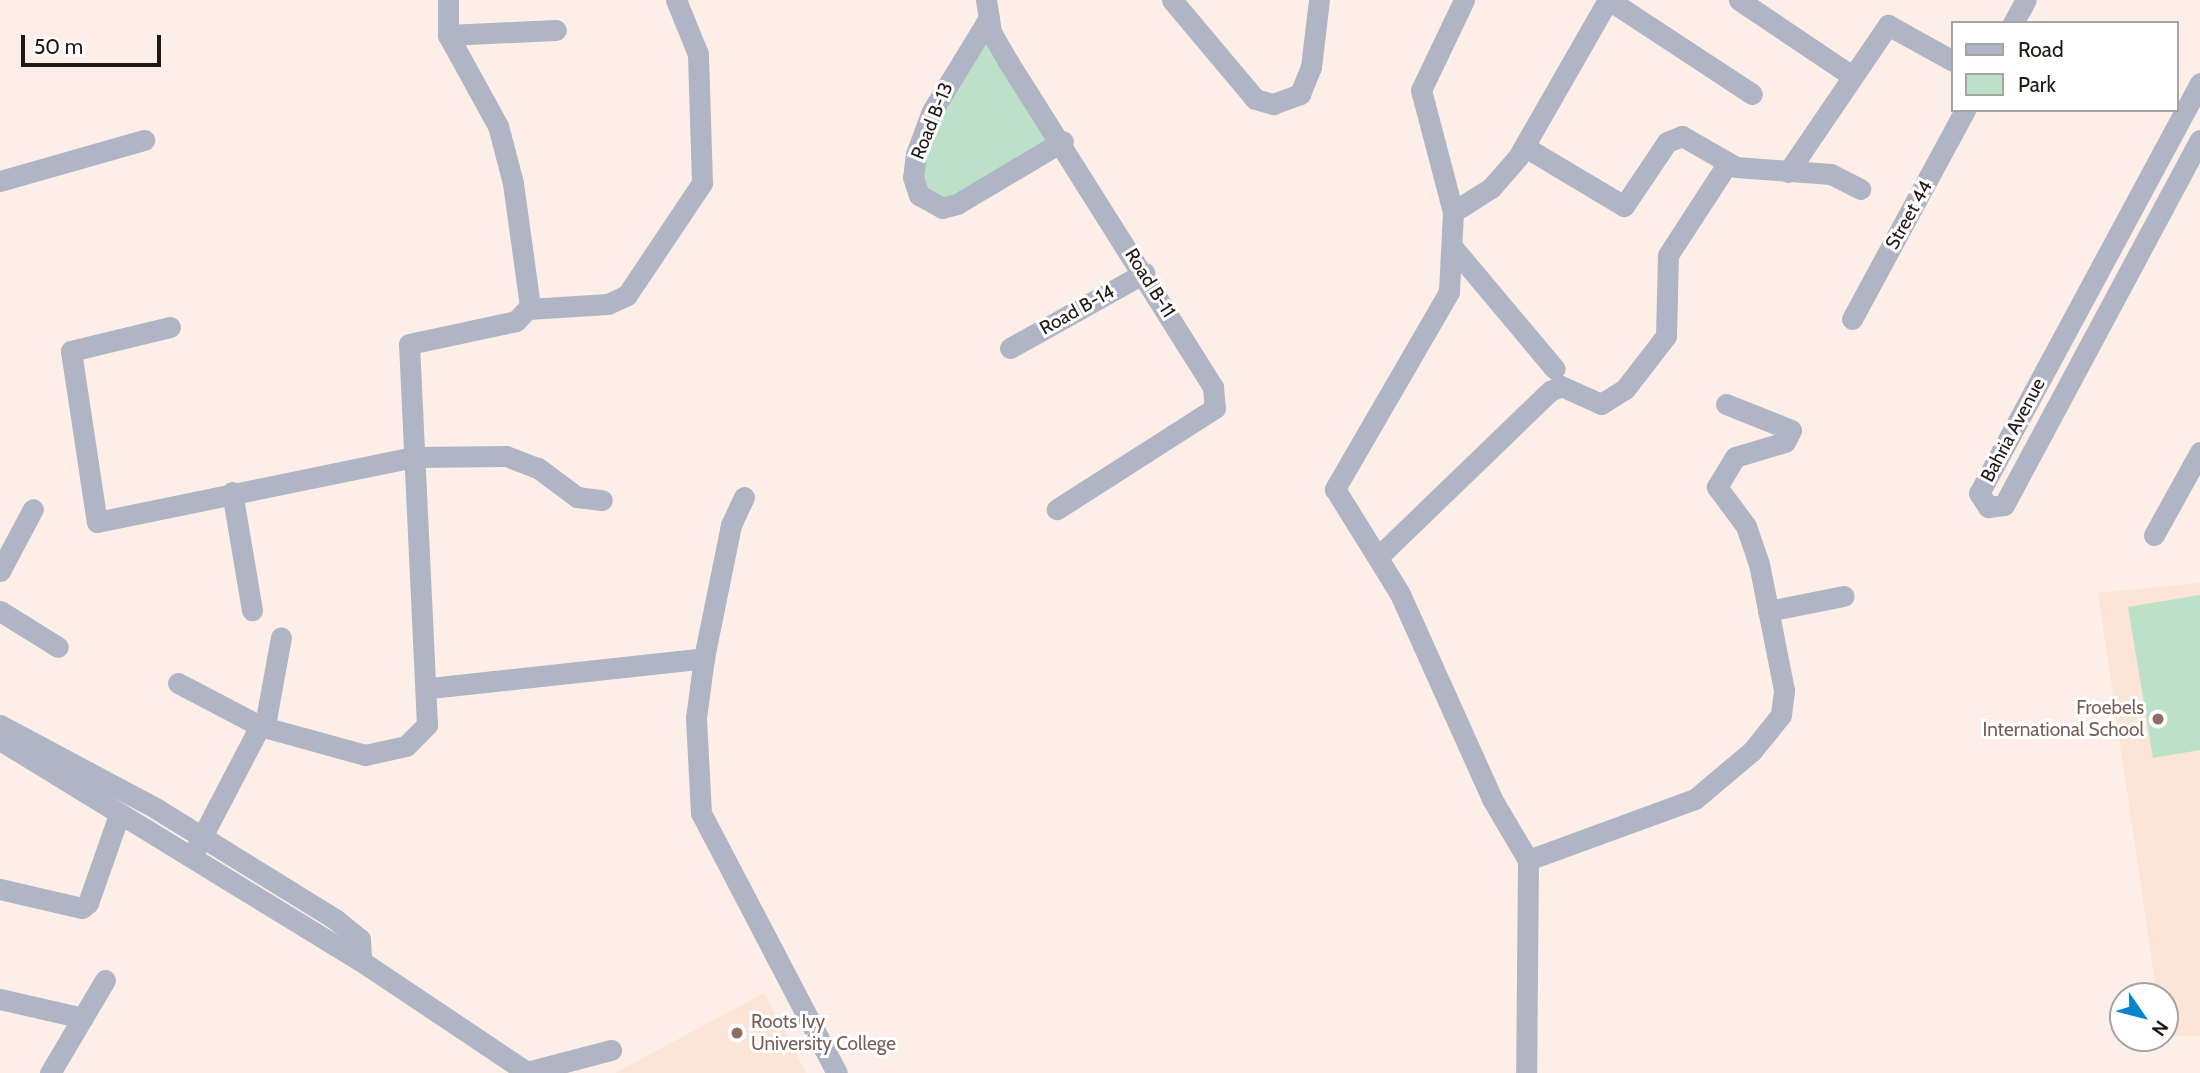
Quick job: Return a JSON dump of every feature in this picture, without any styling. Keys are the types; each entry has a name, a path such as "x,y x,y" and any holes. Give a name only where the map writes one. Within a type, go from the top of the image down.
{"street":[{"path":"448,0 448,34 498,126 513,183 528,309"},
{"path":"178,684 262,726 332,750 380,752 406,746 420,734 427,724 430,688 409,344 516,321 528,309 608,304 627,295 702,183 698,54 676,0"},
{"path":"1172,0 1255,99 1273,104 1300,94 1311,67 1319,0"},
{"path":"1464,0 1421,90 1453,212 1455,250 1437,320 1335,489 1378,557 1420,633 1492,799 1528,860 1526,1073"},
{"path":"1453,212 1491,188 1525,147 1608,0 1752,94"},
{"path":"1739,0 1852,76"},
{"path":"2014,21 2026,0"},
{"name":"Road B-13","path":"987,9 952,73 924,133 913,177 919,195 942,208 957,204 1063,141"},
{"name":"Road B-11","path":"987,9 1009,63 1063,141 1207,376 1215,408 1057,509"},
{"path":"1788,172 1888,25 1952,60"},
{"path":"448,34 556,30"},
{"name":"Bahria Avenue","path":"2200,83 1979,493 1988,507 2004,505 2200,140"},
{"name":"Street 44","path":"1852,319 1964,112"},
{"path":"1525,147 1624,206 1667,142 1676,138 1727,164 1788,172 1831,174 1860,189"},
{"path":"0,181 144,140"},
{"path":"1378,557 1550,391 1561,386 1601,404 1625,389 1666,336 1668,256 1727,164"},
{"path":"1455,250 1555,369"},
{"name":"Road B-14","path":"1010,348 1144,273"},
{"path":"170,327 71,352 97,522 232,492 414,457 506,456 538,468 576,497 602,500"},
{"path":"1528,860 1668,813 1715,784 1752,751 1781,715 1784,690 1750,536 1717,487 1735,457 1785,442 1791,430 1726,404"},
{"path":"2154,536 2200,452"},
{"path":"232,492 252,610"},
{"path":"744,497 732,525 704,658 696,718 701,813 837,1073"},
{"path":"0,571 33,509"},
{"path":"1768,611 1844,596"},
{"path":"0,611 58,647"},
{"path":"192,856 262,726 281,637"},
{"path":"430,688 704,658"},
{"path":"0,725 202,836 335,919 360,939 361,961"},
{"path":"0,740 361,961 528,1073 611,1051"},
{"path":"0,889 82,908 89,903 119,815"},
{"path":"50,1073 105,980"},
{"path":"0,999 83,1018"}],"shaded area":[{"name":"Froebels International School","path":"2200,583 2200,1036 2179,1036 2179,982 2155,982 2098,593"},
{"name":"Roots Ivy University College","path":"764,993 806,1073 615,1073"}],"green space":[{"path":"988,22 1058,139 956,200 921,192 919,154"},
{"path":"2200,595 2200,750 2153,758 2128,607"}],"place":[{"name":"Froebels International School","path":"2158,719"},
{"name":"Roots Ivy University College","path":"737,1033"}]}
